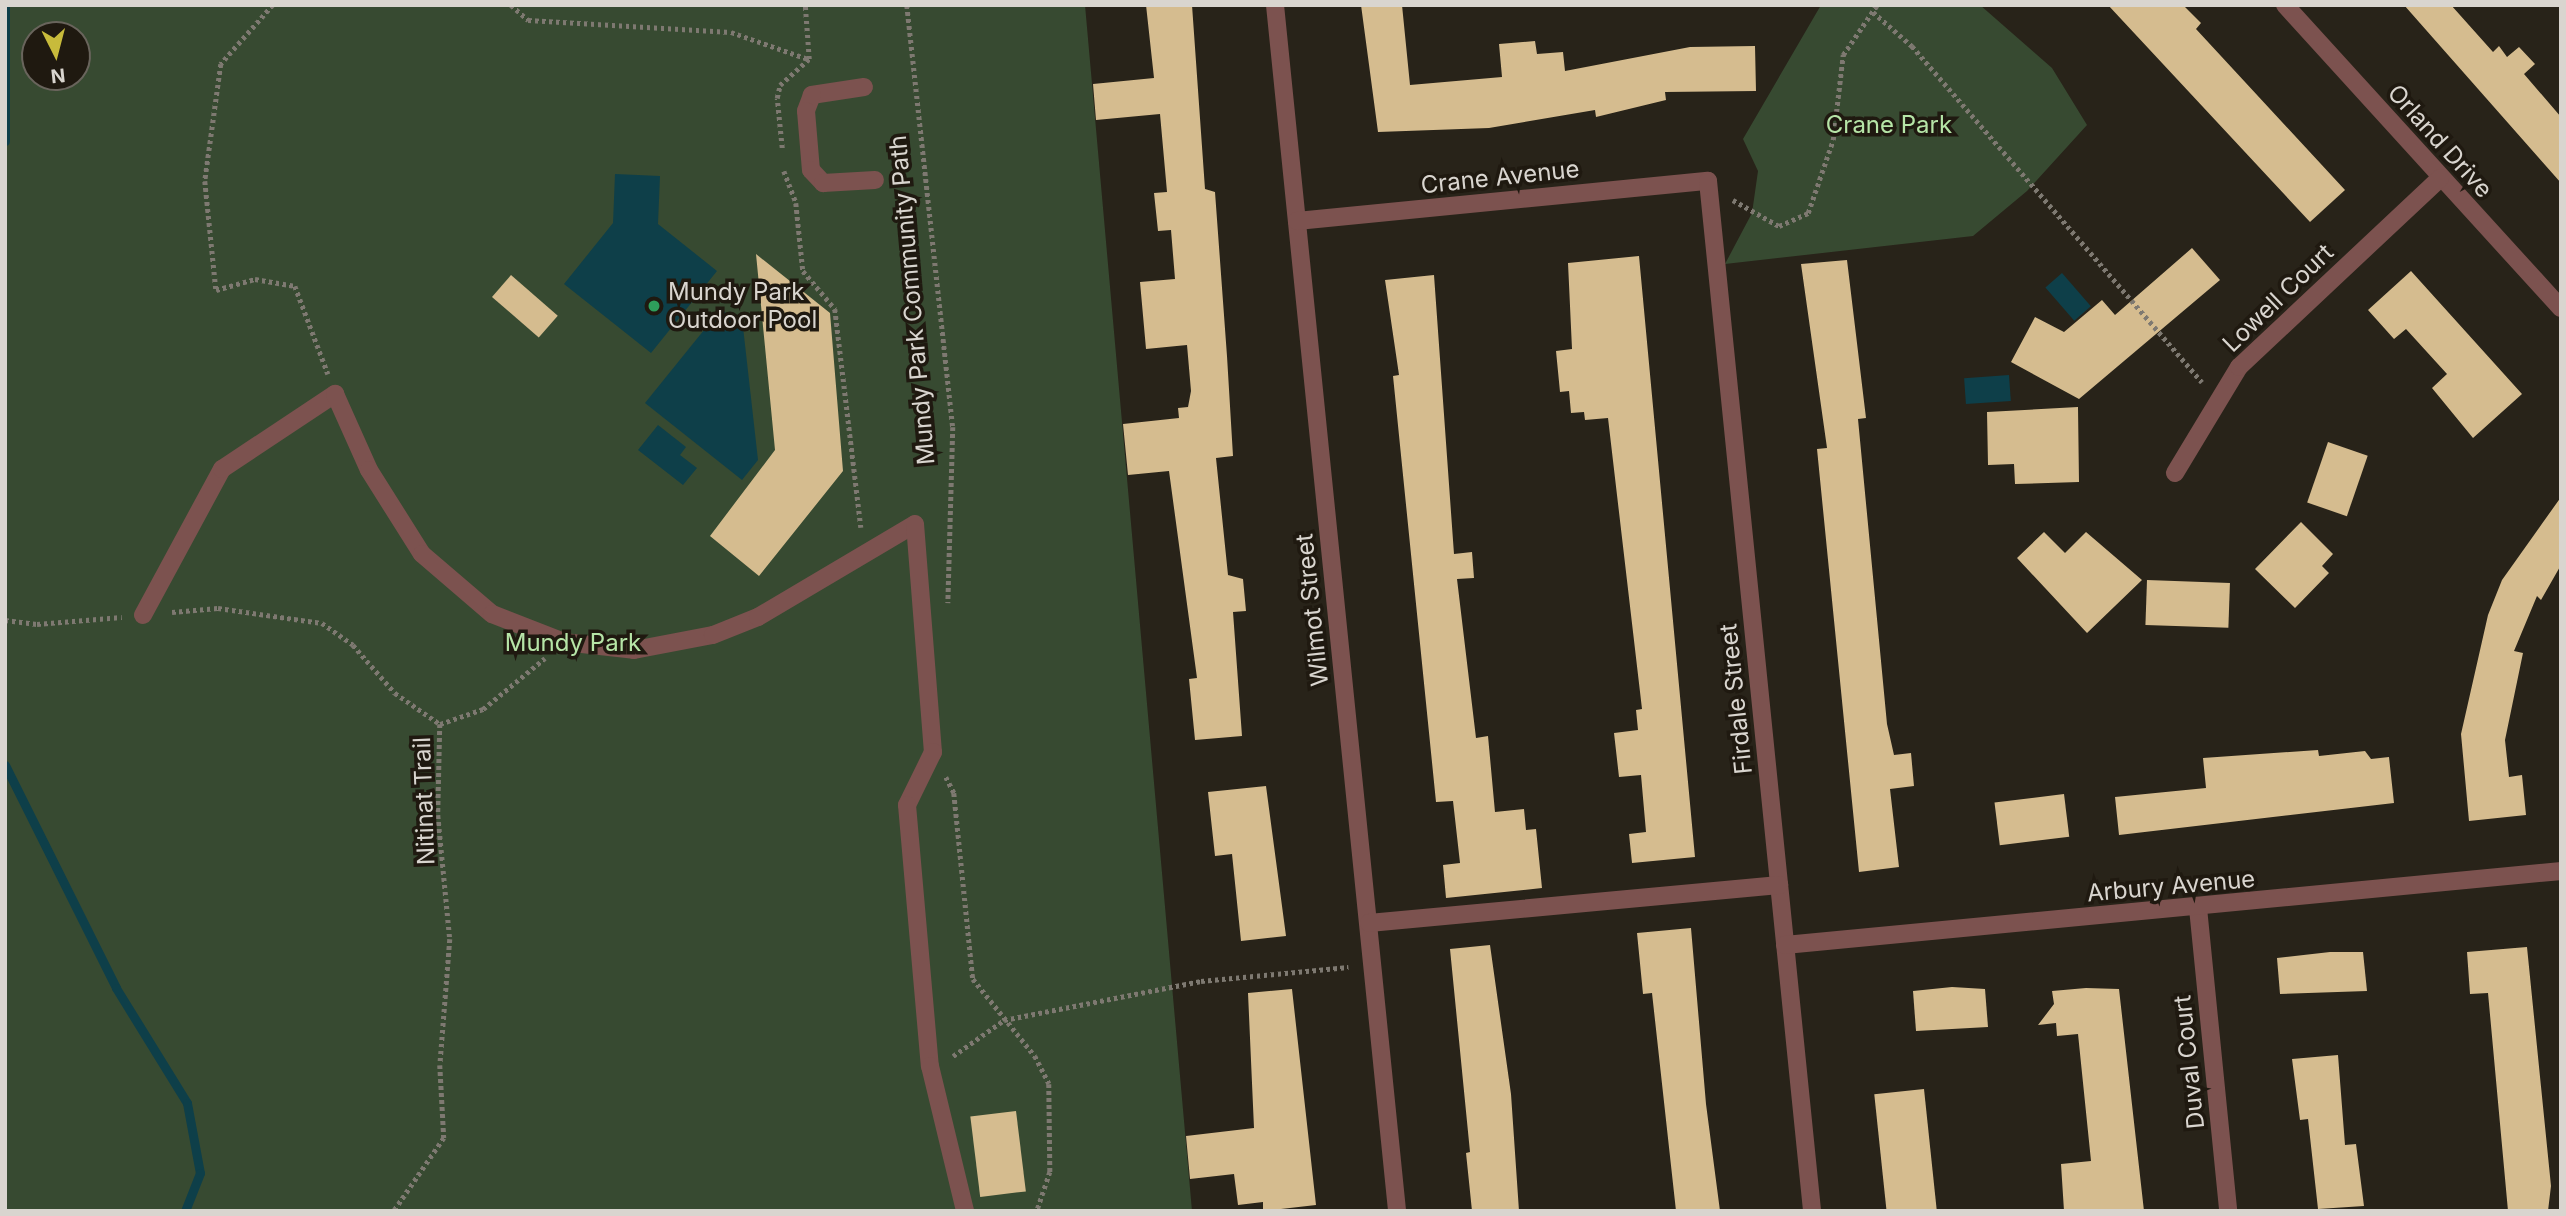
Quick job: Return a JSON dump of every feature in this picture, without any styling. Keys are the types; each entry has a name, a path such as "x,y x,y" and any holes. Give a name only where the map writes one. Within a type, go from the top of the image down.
{"street":[{"name":"Wilmot Street","path":"1275,5 1397,1211"},
{"name":"Orland Drive","path":"2285,5 2561,308"},
{"path":"863,87 812,95 806,111 811,170 823,183 875,180"},
{"name":"Lowell Court","path":"2175,473 2239,367 2440,178"},
{"name":"Crane Avenue","path":"1297,222 1707,181"},
{"name":"Firdale Street","path":"1707,181 1812,1211"},
{"path":"143,615 222,469 335,394 369,470 422,554 492,614 564,642 634,650 713,635 758,617 915,524 933,752 907,805 930,1066 965,1211"},
{"name":"Arbury Avenue","path":"1785,946 2561,871"},
{"path":"1369,923 1779,885"},
{"name":"Duval Court","path":"2199,908 2228,1211"}],"path":[{"path":"273,5 221,64 205,181 216,290 256,279 295,286 335,394"},
{"path":"511,5 528,20 731,33 809,59"},
{"path":"805,5 809,59"},
{"name":"Mundy Park Community Path","path":"907,5 953,427 948,629 925,637"},
{"path":"1707,181 1779,226 1808,213 1833,140 1843,55 1877,5"},
{"path":"1872,12 1912,46 2218,400"},
{"path":"809,59 780,85 777,98 786,184 796,203 803,271 835,309 862,539"},
{"name":"Nitinat Trail","path":"5,620 37,624 218,608 322,623 353,645 395,693 440,724 438,816 450,939 440,1065 444,1138 394,1211"},
{"path":"440,724 483,709 564,642"},
{"path":"933,752 954,793 973,979 1035,1056 1052,1104 1050,1172 1037,1211"},
{"path":"930,1066 966,1052 1004,1020 1201,981 1357,966"}],"green space":[{"name":"Mundy Park","path":"5,5 1085,5 1192,1211 5,1211"},
{"name":"Crane Park","path":"1821,5 1980,5 2052,68 2087,125 2027,191 1973,236 1725,264 1752,213 1758,171 1743,139"}],"water":[{"path":"615,174 660,176 658,224 717,271 651,353 564,284 613,223"},
{"path":"2062,273 2091,306 2074,321 2045,287"},
{"path":"721,309 743,327 758,460 742,480 645,403"},
{"path":"2009,375 2011,401 1966,404 1964,378"},
{"path":"658,425 686,447 680,455 697,468 683,485 638,450"}],"building":[{"path":"1146,5 1192,5 1205,189 1215,192 1233,456 1216,458 1228,575 1243,579 1246,611 1233,612 1242,736 1195,740 1189,679 1197,678 1169,471 1128,475 1123,424 1179,418 1178,408 1188,407 1191,391 1187,345 1146,349 1140,282 1175,279 1171,230 1158,231 1154,193 1167,192 1160,114 1096,120 1093,84 1154,78"},
{"path":"1361,5 1402,5 1410,85 1502,77 1499,44 1535,41 1537,54 1563,52 1565,71 1690,47 1755,46 1756,91 1665,92 1666,100 1596,117 1595,110 1489,128 1378,132"},
{"path":"2108,5 2183,5 2201,23 2196,29 2345,190 2310,222"},
{"path":"2404,5 2451,5 2493,52 2499,46 2507,57 2519,47 2535,64 2524,74 2561,117 2561,183"},
{"path":"2192,248 2220,280 2079,399 2011,362 2035,317 2064,332 2102,300 2115,315"},
{"path":"756,254 830,313 843,471 759,576 710,536 775,450"},
{"path":"1639,256 1695,857 1632,863 1629,834 1646,832 1641,775 1619,777 1614,733 1638,730 1636,710 1642,709 1608,418 1585,420 1584,412 1571,413 1569,391 1560,392 1556,351 1572,349 1568,263"},
{"path":"1847,260 1866,418 1858,419 1887,724 1894,755 1911,753 1914,786 1890,789 1899,867 1859,872 1817,449 1827,448 1801,264"},
{"path":"2411,271 2522,394 2473,438 2432,388 2447,374 2406,329 2394,339 2368,310"},
{"path":"511,275 558,316 539,338 492,297"},
{"path":"1434,275 1454,554 1472,552 1474,578 1457,579 1476,738 1488,736 1495,812 1524,809 1526,830 1536,829 1542,888 1446,898 1443,865 1460,863 1453,801 1436,802 1393,376 1399,375 1385,280"},
{"path":"2078,407 2079,482 2015,484 2014,464 1988,465 1987,412"},
{"path":"2328,442 2368,456 2347,516 2307,503"},
{"path":"2561,497 2561,565 2541,600 2537,596 2514,651 2523,653 2505,740 2509,777 2522,775 2526,815 2469,821 2461,734 2488,615 2502,580"},
{"path":"2301,522 2333,554 2322,566 2329,573 2295,608 2255,569"},
{"path":"2044,532 2065,553 2086,532 2142,580 2087,633 2017,558"},
{"path":"2147,580 2230,583 2228,628 2145,625"},
{"path":"2318,750 2319,756 2365,751 2371,759 2389,757 2394,803 2119,835 2115,797 2206,788 2203,758"},
{"path":"1266,786 1286,936 1241,941 1232,854 1215,856 1208,792"},
{"path":"2064,794 2069,837 2000,845 1995,803"},
{"path":"1691,928 1706,1104 1720,1211 1676,1211 1652,993 1643,994 1637,933"},
{"path":"1490,945 1511,1094 1519,1211 1472,1211 1466,1153 1470,1152 1450,949"},
{"path":"2527,947 2551,1186 2548,1211 2508,1211 2488,993 2470,994 2467,952"},
{"path":"2330,952 2363,952 2367,991 2280,994 2277,958"},
{"path":"1952,987 1985,989 1988,1027 1916,1031 1913,991"},
{"path":"1292,989 1316,1205 1263,1211 1263,1202 1238,1205 1234,1174 1190,1179 1186,1136 1254,1128 1248,993"},
{"path":"2119,989 2144,1211 2064,1211 2061,1164 2091,1161 2078,1034 2057,1036 2056,1023 2038,1025 2054,1004 2052,991"},
{"path":"2338,1055 2345,1145 2356,1144 2364,1206 2318,1209 2308,1119 2300,1120 2292,1059"},
{"path":"1924,1089 1937,1211 1887,1211 1874,1094"},
{"path":"1016,1111 1026,1191 980,1197 970,1117"}],"waterway":[{"path":"5,5 5,141"},
{"path":"5,765 116,988 187,1103 200,1173 185,1211"}],"place":[{"name":"Mundy Park Outdoor Pool","path":"654,306"}]}
